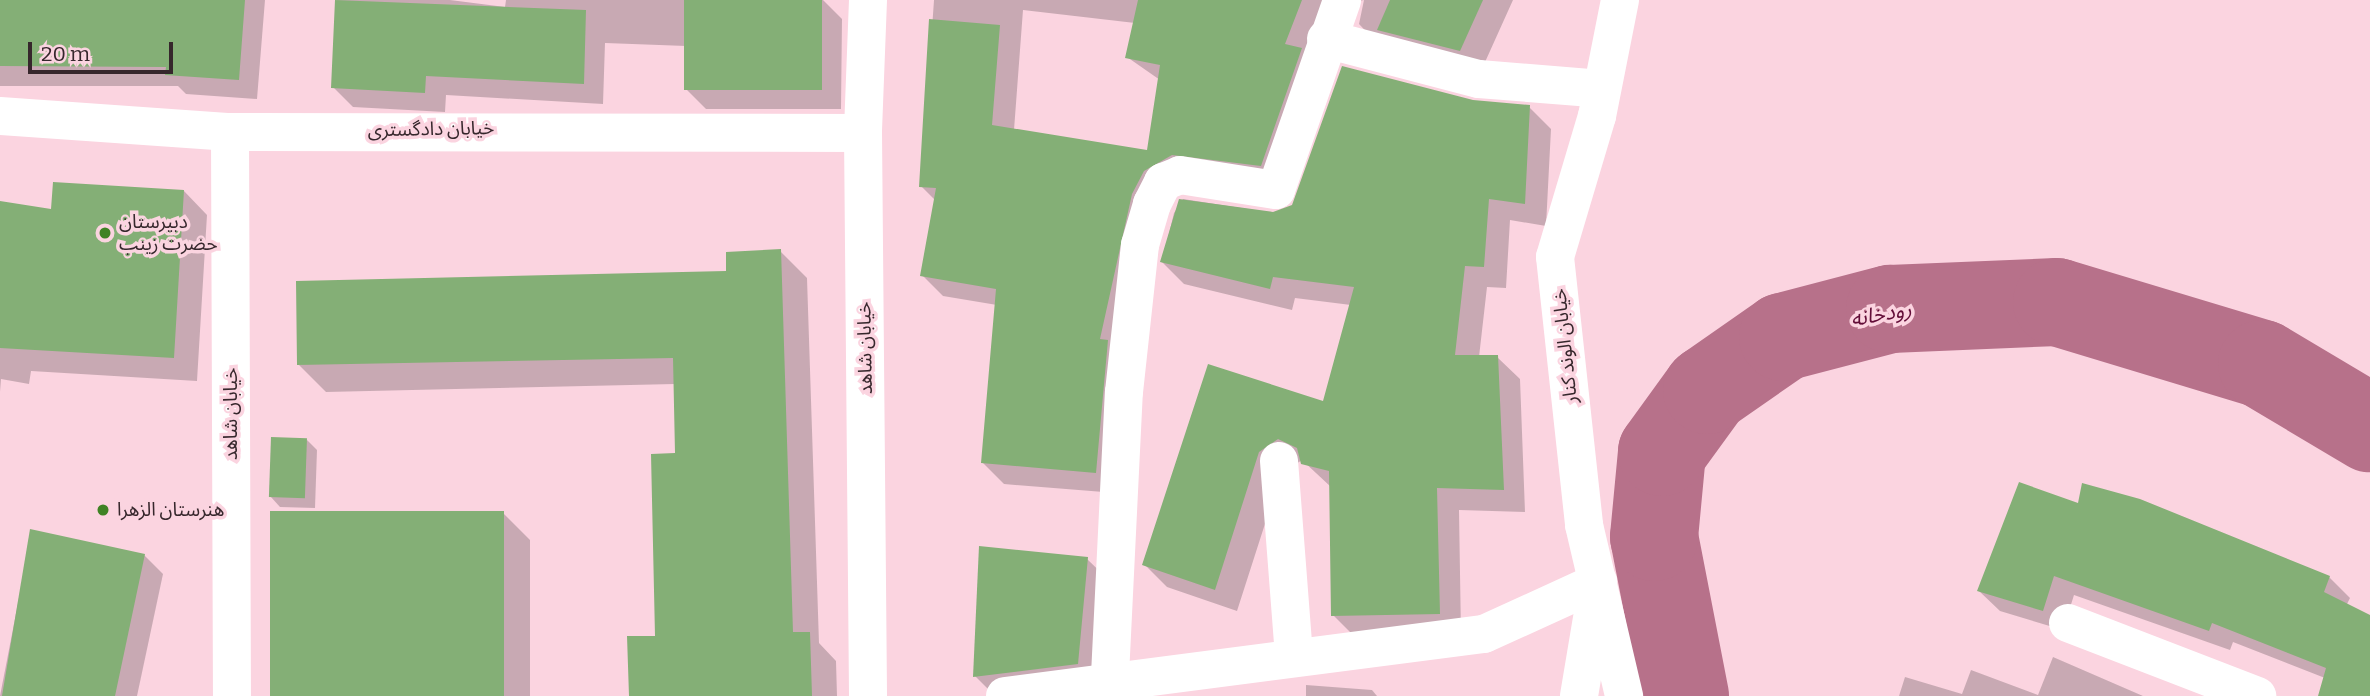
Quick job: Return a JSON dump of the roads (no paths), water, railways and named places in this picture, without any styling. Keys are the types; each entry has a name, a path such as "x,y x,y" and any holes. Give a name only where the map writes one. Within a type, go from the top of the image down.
{"street":[{"name":"خیابان شاهد","path":"868,0 863,133 868,696"},
{"path":"1109,689 1124,392 1140,245 1152,204 1163,182 1180,174 1276,190 1326,39 1342,0"},
{"name":"خیابان الوند کنار","path":"1620,0 1602,89 1555,257 1584,525 1624,696"},
{"path":"1326,39 1479,79 1602,89"},
{"name":"خیابان دادگستری","path":"0,116 230,132 863,133"},
{"name":"خیابان شاهد","path":"230,132 232,696"},
{"path":"1279,461 1294,656"},
{"path":"1005,696 1109,689 1294,656 1484,635 1598,582"},
{"path":"1579,696 1598,582"},
{"path":"2068,622 2176,681 2257,696"}],"waterway":[{"name":"رودخانه","path":"1685,696 1654,537 1662,452 1707,390 1783,337 1890,309 2057,302 2262,364 2370,428"}],"place":[{"name":"دبیرستان حضرت زینب","path":"105,233"},
{"name":"هنرستان الزهرا","path":"103,510"}]}
